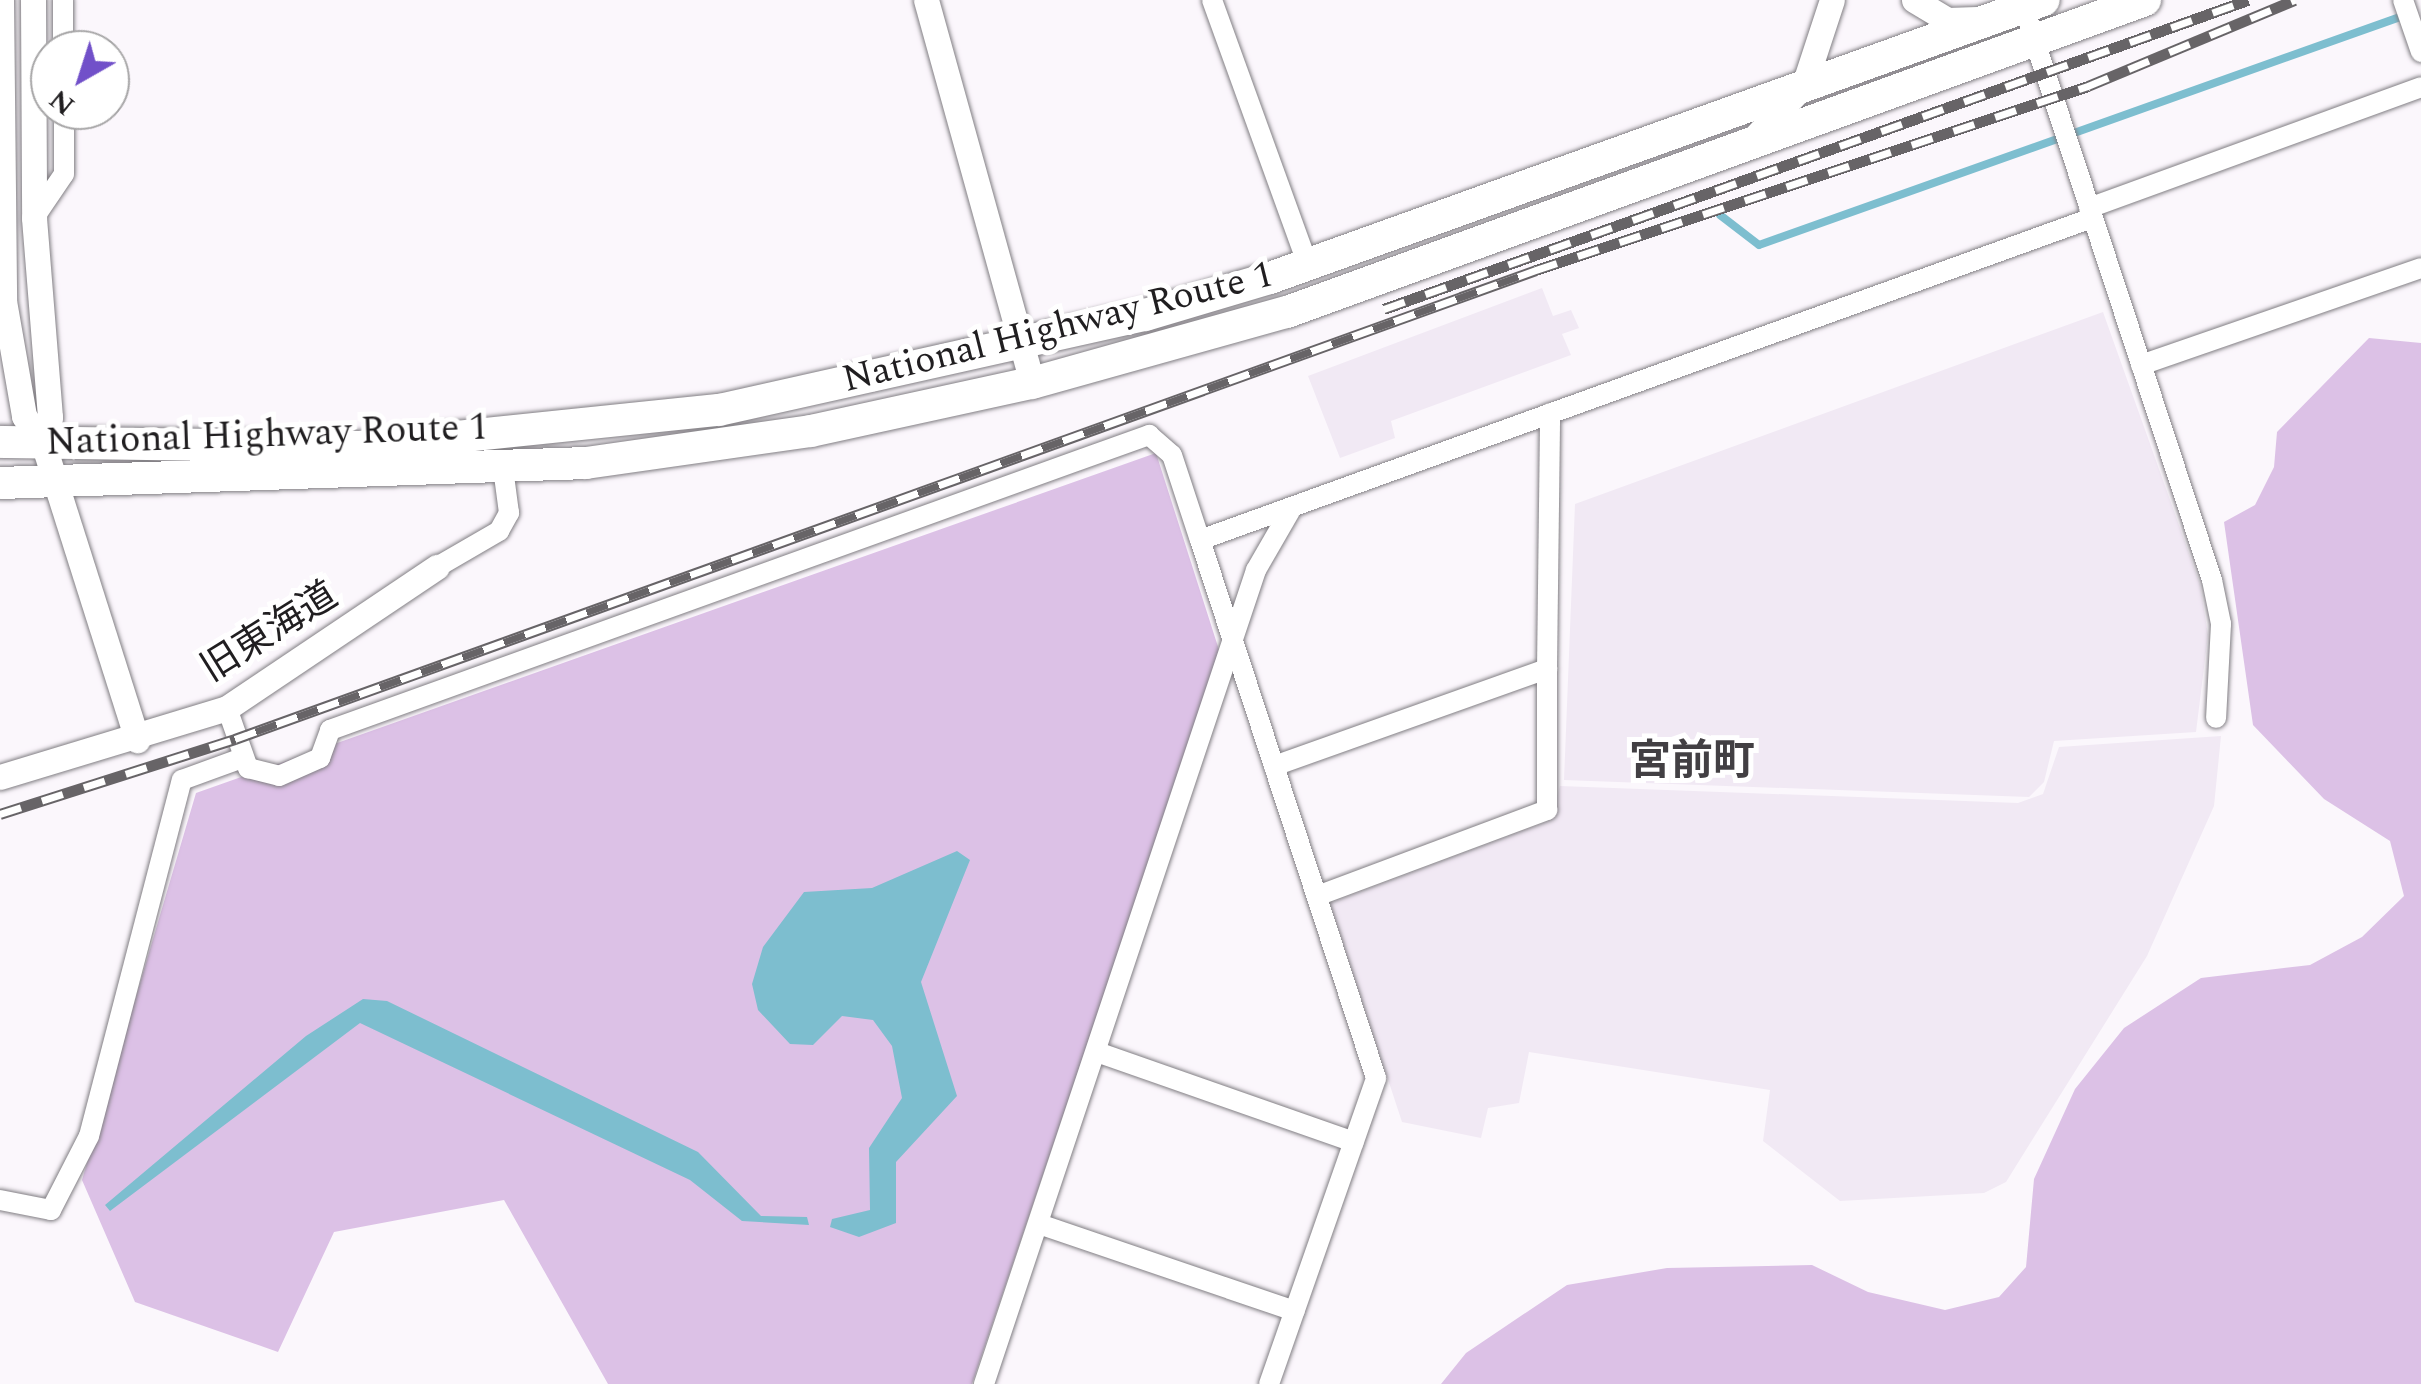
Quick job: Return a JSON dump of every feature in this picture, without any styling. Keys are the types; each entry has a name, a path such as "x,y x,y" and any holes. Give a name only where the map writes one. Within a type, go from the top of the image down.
{"highway":[{"name":"National Highway Route 1","path":"0,483 54,485 503,468 811,431 1032,384 1287,312 2145,0"},
{"name":"National Highway Route 1","path":"0,442 359,447 495,438 719,410 1022,342 1308,265 2034,4"}],"street":[{"path":"0,0 4,301 24,416 44,443 54,485 137,740"},
{"path":"33,0 34,218 50,416 44,443"},
{"path":"62,0 63,30"},
{"path":"926,0 1032,384"},
{"path":"1212,0 1308,265"},
{"path":"1745,148 1804,85 1832,0"},
{"path":"1914,0 1946,20 1992,19"},
{"path":"2403,0 2417,28 2421,52"},
{"path":"2034,4 2035,41 2212,580 2221,624 2216,718"},
{"path":"1804,85 1887,94"},
{"path":"1200,540 2421,87"},
{"path":"34,218 64,174 64,130"},
{"path":"2142,365 2421,268"},
{"path":"1316,896 1547,810 1550,413"},
{"path":"227,708 242,758 258,776 308,767 330,730 1149,435 1172,455 1376,1078 1270,1384"},
{"name":"旧東海道","path":"0,778 137,740 227,708 499,531 509,513 503,468"},
{"path":"984,1384 1268,538 1298,504"},
{"path":"1274,766 1547,669"},
{"path":"0,1200 51,1210 89,1136 182,780 242,758"},
{"path":"1096,1052 1354,1142"},
{"path":"1039,1224 1295,1311"}],"shaded area":[{"path":"1542,288 1553,316 1571,310 1579,328 1562,334 1571,355 1391,421 1395,438 1340,458 1308,376"},
{"path":"2103,312 2200,584 2208,635 2196,732 2054,741 2044,782 2029,797 1564,780 1575,504"},
{"path":"2369,338 2421,343 2421,1384 1441,1384 1466,1353 1567,1285 1667,1268 1812,1265 1868,1292 1945,1310 1999,1297 2026,1267 2034,1179 2075,1089 2124,1028 2201,978 2310,965 2362,937 2404,896 2390,841 2324,799 2253,725 2224,522 2255,505 2274,467 2277,432"},
{"path":"1156,453 1220,653 972,1384 608,1384 504,1200 334,1232 278,1352 135,1302 82,1180 196,793"},
{"path":"2221,736 2214,806 2147,956 2006,1182 1984,1193 1840,1201 1763,1141 1770,1090 1529,1052 1519,1103 1488,1108 1481,1138 1402,1122 1330,903 1549,821 1560,786 2018,803 2043,794 2059,747"}],"water":[{"path":"957,851 970,860 921,982 957,1096 896,1162 896,1223 859,1237 830,1227 832,1219 870,1210 869,1148 902,1098 892,1046 873,1020 842,1016 813,1045 790,1044 758,1010 752,984 763,947 804,892 872,888"},
{"path":"363,999 387,1001 698,1152 761,1216 807,1217 809,1225 742,1221 690,1180 360,1023 110,1211 105,1205 306,1036"}],"waterway":[{"path":"1720,215 1759,245 2400,17"}],"railway":[{"path":"1384,309 2248,0"},
{"path":"0,814 235,739 1536,270 2088,86 2295,0"}],"district":[{"name":"宮前町","path":"1692,762"}]}
